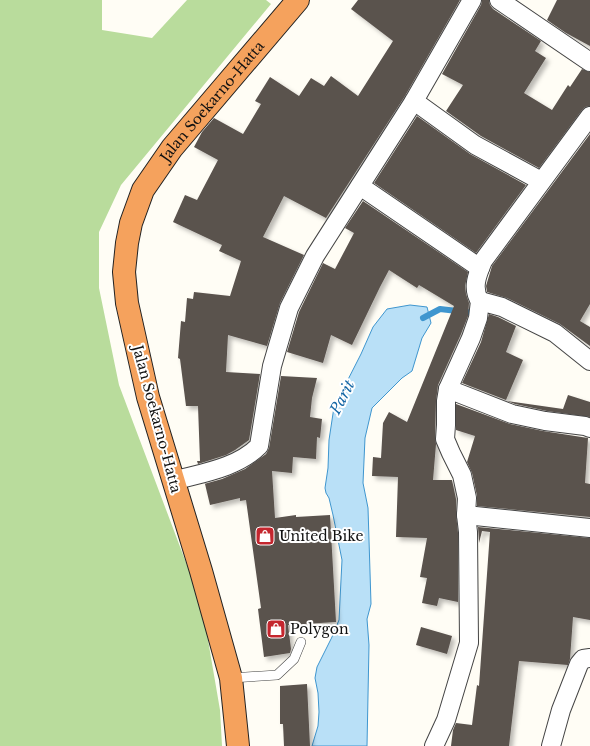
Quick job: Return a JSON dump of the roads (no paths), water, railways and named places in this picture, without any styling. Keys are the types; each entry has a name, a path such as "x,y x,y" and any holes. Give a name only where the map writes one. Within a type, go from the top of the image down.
{"highway":[{"name":"Jalan Soekarno-Hatta","path":"238,746 231,678 201,571 148,398 127,303 124,272 131,223 143,190 172,148 298,0"}],"street":[{"path":"173,481 213,470 244,458 259,446 272,366 289,308 315,256 414,101 472,0"},
{"path":"498,0 590,62"},
{"path":"414,101 475,145 541,181"},
{"path":"434,746 446,720 469,643 468,532 466,515 467,498 462,475 450,453 445,439 446,401 448,389 471,338 478,318 480,301 476,290 477,276 480,268 541,181 590,116"},
{"path":"360,186 480,268"},
{"path":"480,301 502,307 555,333 590,361"},
{"path":"448,389 512,414 590,428"},
{"path":"466,515 590,528"},
{"path":"551,746 561,710 579,664 583,659 590,658"}],"lane":[{"path":"231,678 277,674 294,659 301,642"}],"water":[{"path":"410,305 427,307 431,323 422,338 412,371 402,378 372,408 365,438 363,483 368,508 371,604 367,619 369,645 367,746 312,746 318,726 319,712 318,693 315,678 317,667 339,620 342,560 329,498 325,488 328,468 329,440 334,407 373,327 387,309"}],"waterway":[{"name":"Parit","path":"423,318 440,309 474,313 477,312"}],"place":[{"name":"United Bike","path":"265,536"},
{"name":"Polygon","path":"276,629"}]}
